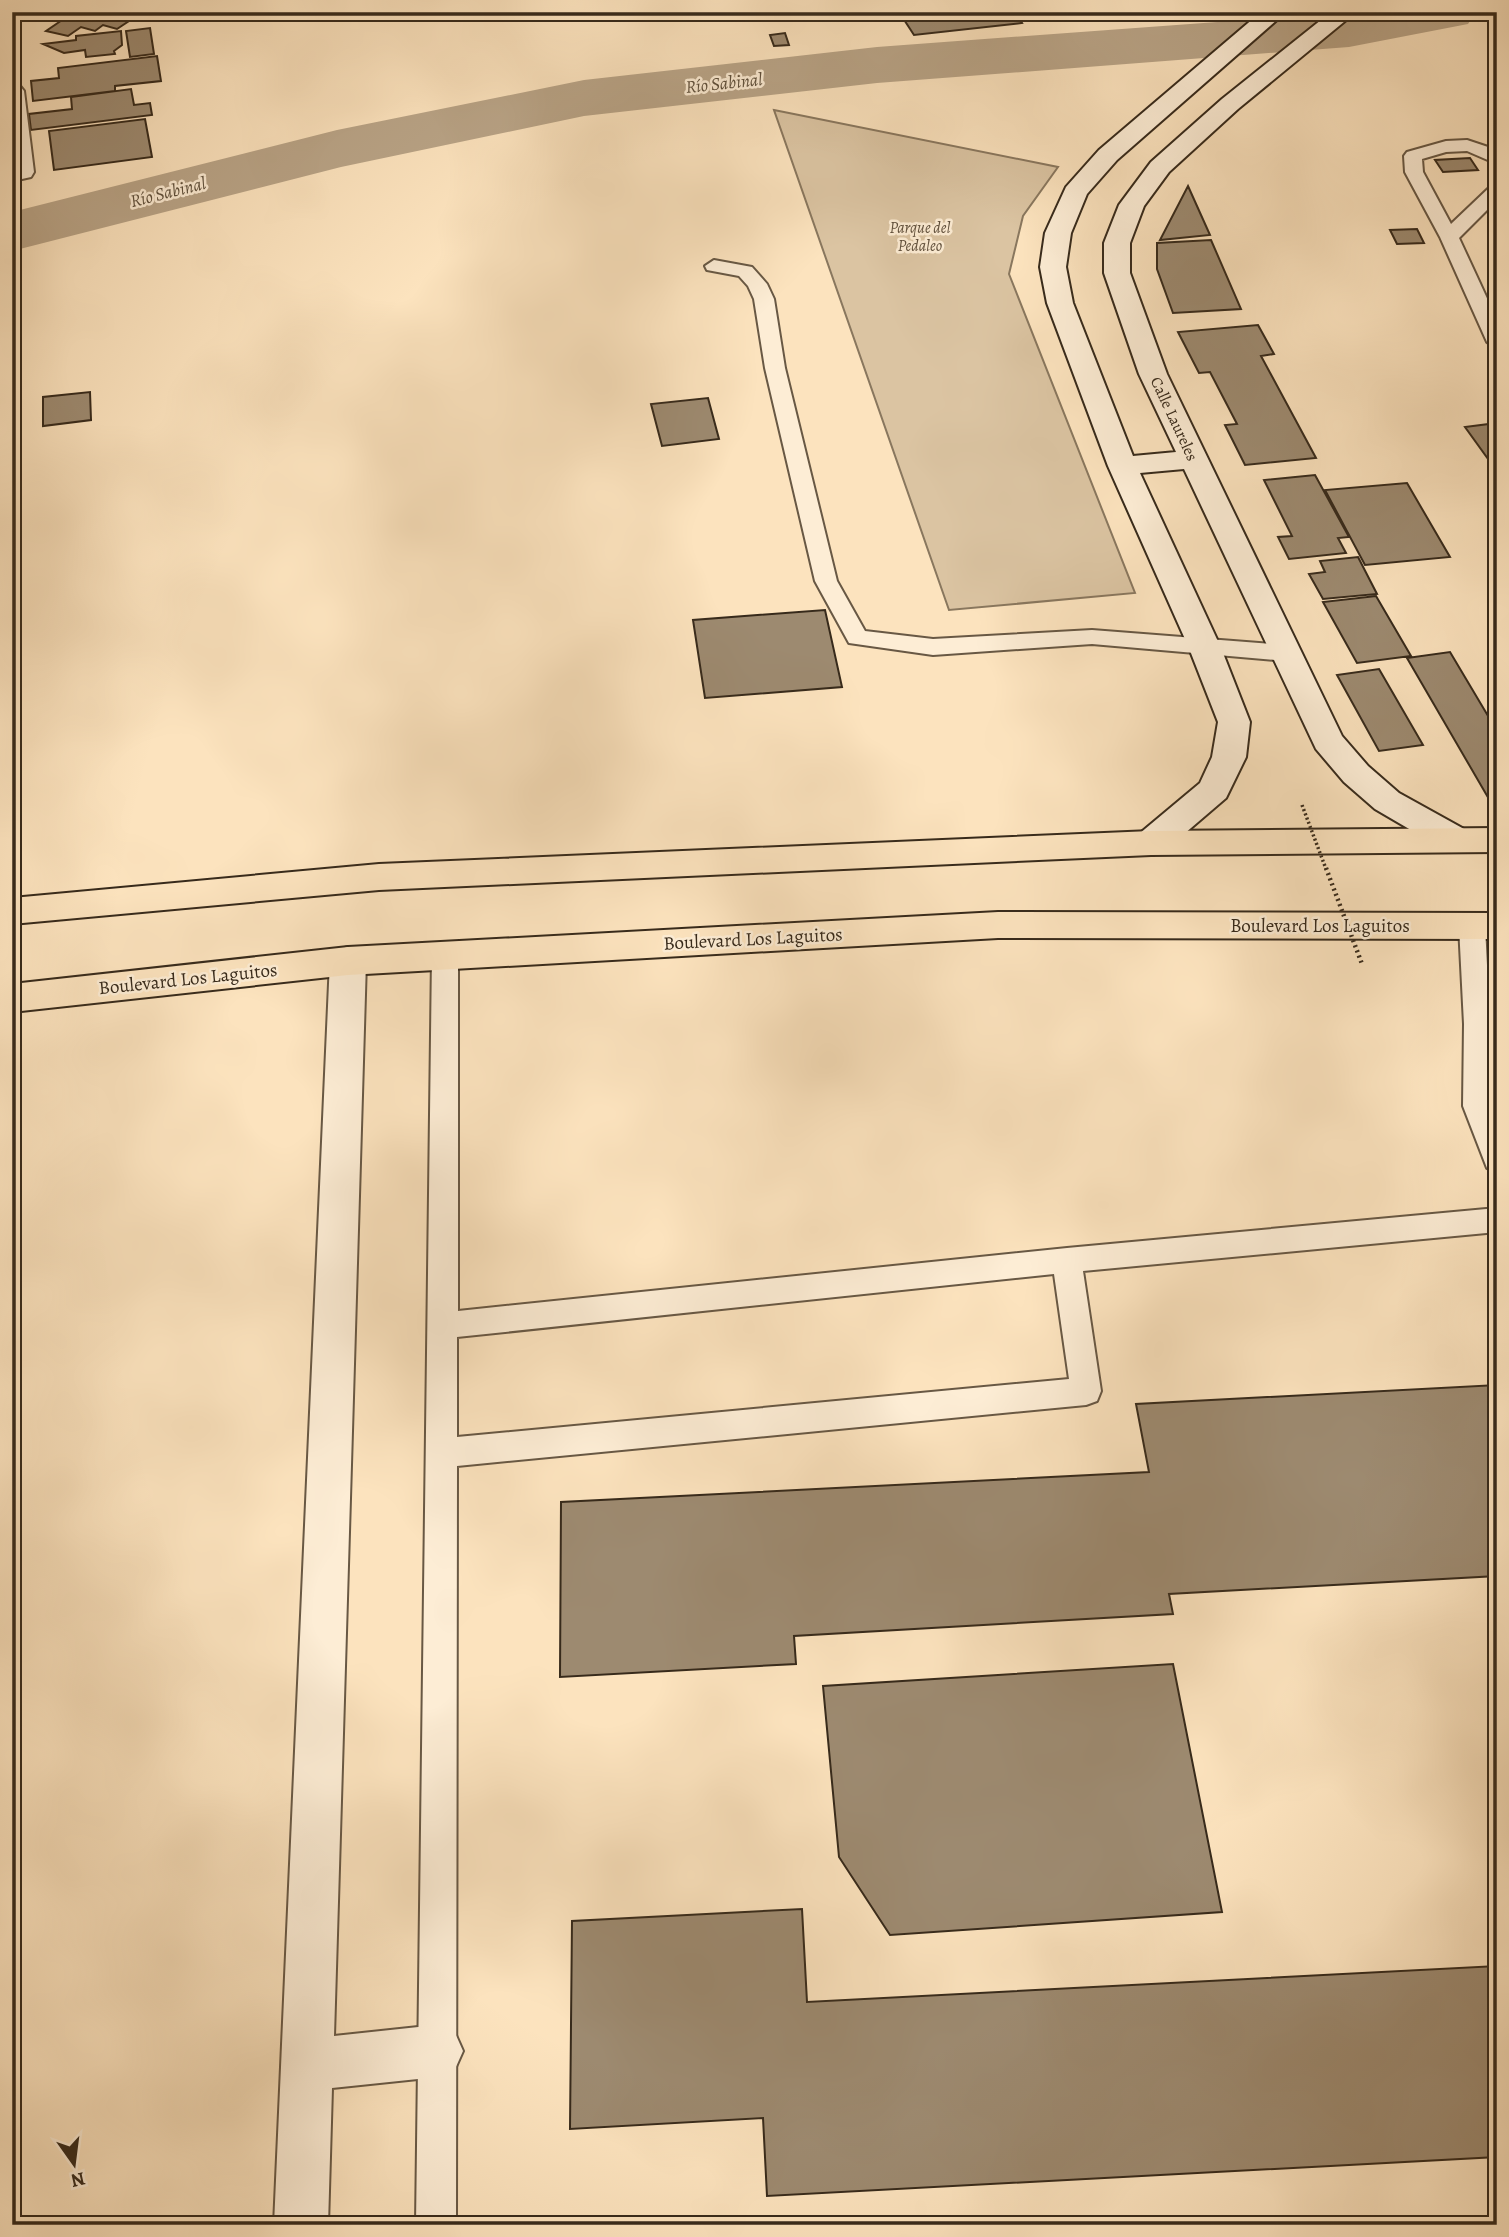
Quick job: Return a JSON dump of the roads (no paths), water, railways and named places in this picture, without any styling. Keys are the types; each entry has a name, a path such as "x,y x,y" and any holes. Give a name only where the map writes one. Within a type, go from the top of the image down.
{"main road":[{"path":"12,911 379,877 1151,844 1452,838 1497,840"},
{"name":"Boulevard Los Laguitos","path":"12,998 348,961 998,925 1484,926"}],"street":[{"path":"1151,844 1214,790 1229,757 1234,722 1205,648 1122,466 1060,303 1053,267 1058,233 1075,191 1108,155 1275,12"},
{"name":"Calle Laureles","path":"1345,12 1230,104 1160,167 1132,205 1117,243 1117,273 1153,374 1328,741 1356,774 1387,801 1452,838"},
{"path":"12,91 22,172"},
{"path":"1122,466 1193,459"},
{"path":"301,2225 348,961"},
{"path":"307,2065 438,2051"}],"lane":[{"path":"1497,159 1490,153 1465,144 1442,146 1413,156 1414,172 1449,237 1497,342"},
{"path":"1449,237 1497,190"},
{"path":"714,267 745,271 757,284 764,299 775,368 826,582 857,638 933,647 1092,637 1286,653"},
{"path":"1484,926 1477,1024 1477,1106 1497,1160"},
{"path":"436,2225 445,956"},
{"path":"443,1326 1067,1260 1497,1220"},
{"path":"442,1453 1086,1391 1067,1260"}],"waterway":[{"name":"Río Sabinal","path":"12,232 337,149 584,98 877,65 1349,30 1448,12"}],"park label":[{"name":"Parque del Pedaleo","path":"920,237"}]}
